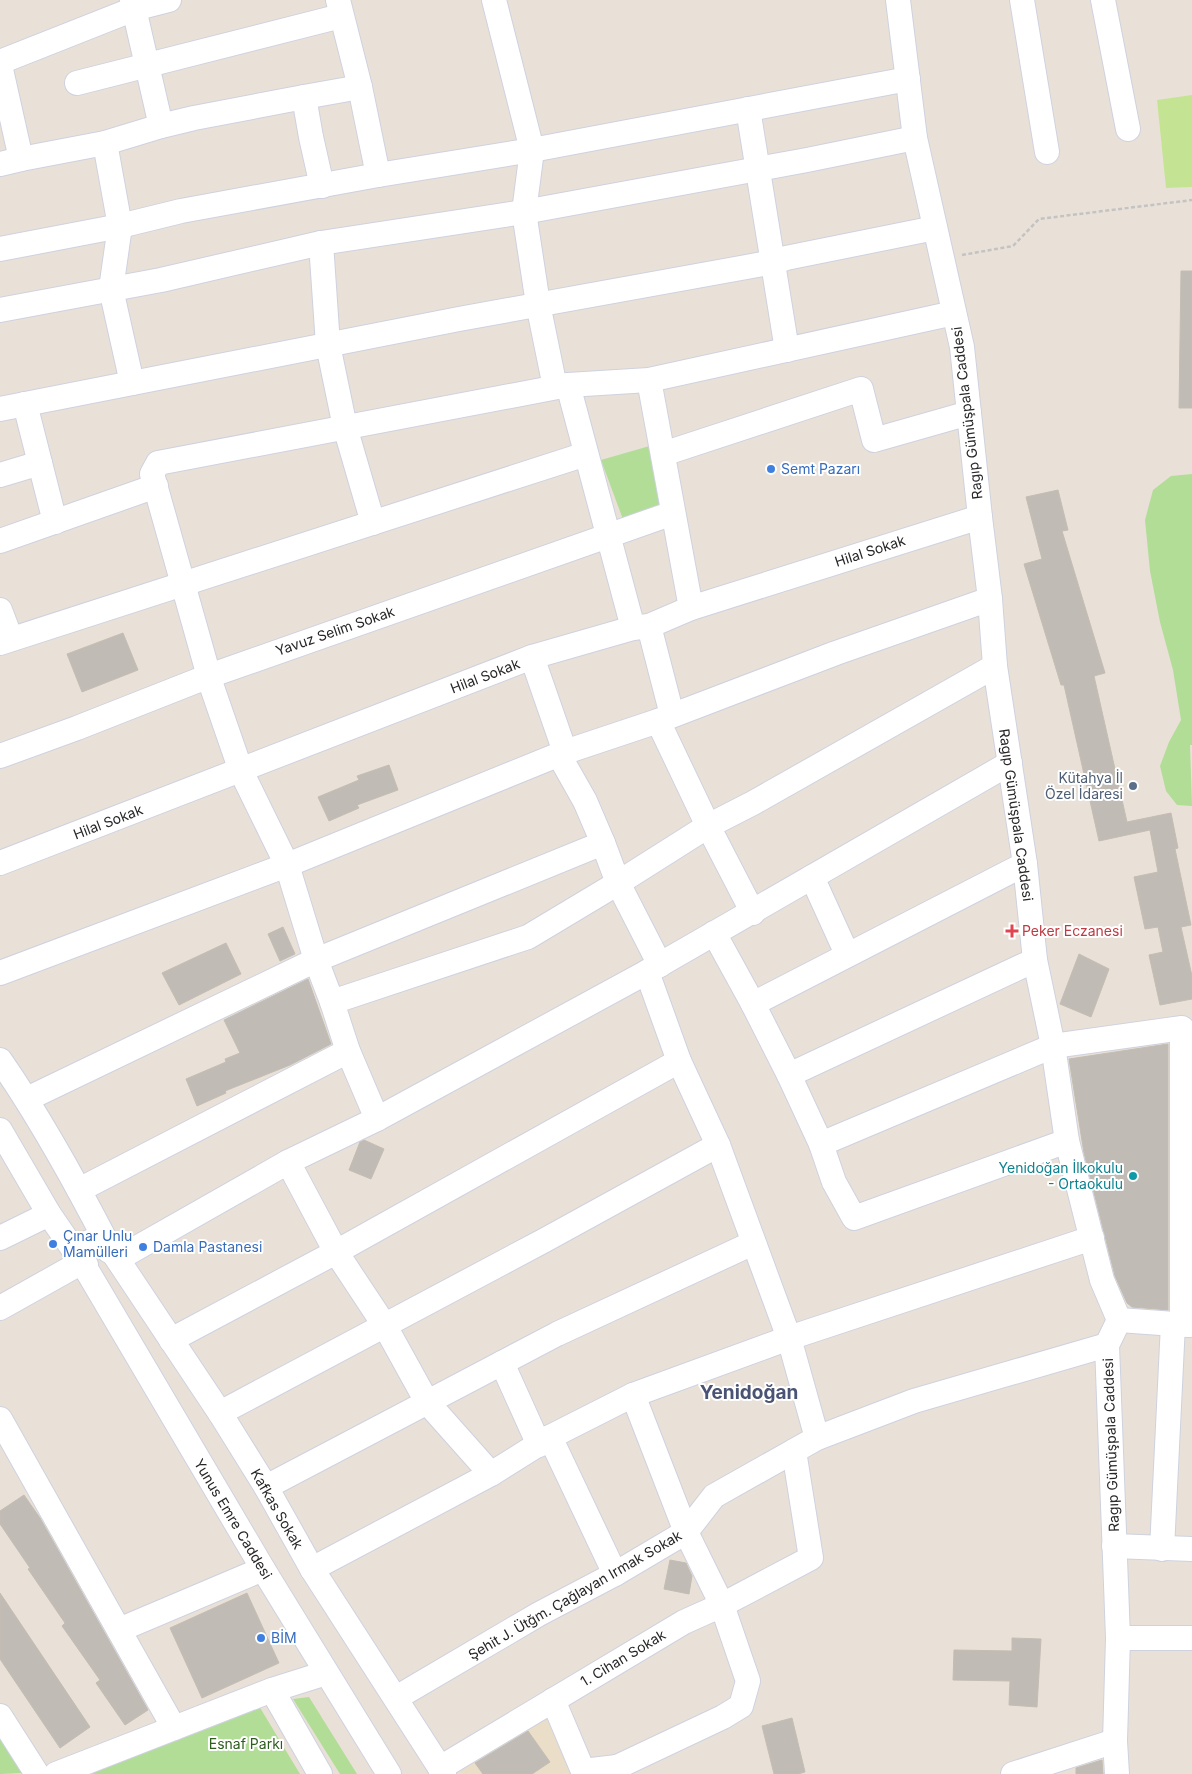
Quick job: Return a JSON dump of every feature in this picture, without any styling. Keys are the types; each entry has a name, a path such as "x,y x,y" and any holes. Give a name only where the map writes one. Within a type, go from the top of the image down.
{"street":[{"path":"168,0 133,5 0,64 11,161 105,143 162,126 360,87"},
{"path":"494,0 532,150 524,212 538,304 562,386 586,454 608,536 641,627 665,718 708,826 753,912"},
{"name":"Ragıp Gümüşpala Caddesi","path":"898,0 915,138 962,347 990,599 995,666 1024,864 1035,960 1053,1046 1067,1141 1102,1280 1119,1320 1107,1345 1118,1638 1115,1741 1117,1774"},
{"path":"1022,0 1047,152"},
{"path":"1103,0 1128,129"},
{"path":"133,5 162,126"},
{"path":"77,82 147,65 339,8 360,87 378,175"},
{"path":"0,249 120,226 180,211 378,175 532,150 908,79"},
{"path":"304,97 322,186"},
{"path":"748,109 787,350"},
{"path":"0,310 162,280 321,243 524,212 915,138"},
{"path":"105,143 120,226 111,289 132,383"},
{"path":"0,409 538,304 774,262 936,228"},
{"path":"321,243 328,345 344,427 374,523"},
{"path":"376,1119 348,1052 316,960 287,865 240,771 209,676 152,474 158,463 562,386 650,380 954,313"},
{"path":"650,380 691,608"},
{"path":"663,454 861,389 874,440 969,413"},
{"path":"25,404 55,522"},
{"path":"0,610 6,641 586,454"},
{"path":"0,475 40,463"},
{"path":"0,542 156,486"},
{"name":"Yavuz Selim Sokak","path":"0,756 209,676 673,512"},
{"name":"Hilal Sokak","path":"0,863 532,657 641,627 691,608 980,517"},
{"path":"0,973 287,865 562,753 665,718 836,653 990,599"},
{"path":"532,657 562,753 603,843 654,969 680,1061 718,1145 789,1338 817,1438"},
{"path":"332,1002 528,937 708,826 753,803 995,666"},
{"path":"0,1308 82,1262 81,1252 85,1244 90,1241 99,1239 128,1254 288,1162 376,1119 654,969 714,932 753,912 1010,763"},
{"path":"27,1099 316,960 603,843"},
{"path":"753,1004 1024,864"},
{"path":"812,877 847,954"},
{"path":"714,932 789,1075 821,1144 834,1182 854,1218 1067,1141"},
{"path":"789,1075 1035,960"},
{"path":"821,1144 1053,1046 1182,1028 1187,1140 1182,1325 1162,1548"},
{"path":"79,1190 348,1052"},
{"name":"Kafkas Sokak","path":"0,1060 27,1099 108,1245 220,1414 266,1487 312,1570 442,1771"},
{"path":"171,1340 336,1252 680,1061"},
{"path":"0,1130 6,1153 50,1214 0,1238"},
{"path":"220,1414 718,1145"},
{"path":"288,1162 336,1252 384,1326 427,1402 491,1474"},
{"name":"Yunus Emre Caddesi","path":"50,1214 82,1262 263,1569 389,1774"},
{"path":"312,1570 491,1474 545,1441 633,1395 789,1338 1092,1238"},
{"path":"266,1487 557,1334 753,1243"},
{"path":"1119,1320 1182,1325"},
{"name":"Şehit J. Ütğm. Çağlayan Irmak Sokak","path":"396,1698 539,1614 615,1574 686,1532 714,1496 817,1438 914,1401 1107,1345"},
{"path":"502,1363 615,1574"},
{"path":"553,1700 583,1771 618,1771 723,1717 740,1706 748,1681 722,1604 686,1532 633,1395"},
{"path":"2,1427 174,1728"},
{"name":"1. Cihan Sokak","path":"442,1771 553,1700 684,1622 811,1558 794,1451"},
{"path":"1114,1546 1192,1549"},
{"path":"119,1630 263,1569"},
{"path":"1118,1638 1192,1638"},
{"path":"56,1774 84,1769 174,1728 272,1690 326,1674"},
{"path":"272,1690 320,1774"},
{"path":"0,1716 37,1774"},
{"path":"1013,1774 1115,1741"}],"path":[{"path":"942,259 1013,246 1039,219 1192,200"}],"shaded area":[{"path":"547,1710 578,1774 462,1774 457,1766"}],"green space":[{"path":"1192,95 1192,187 1166,188 1157,100"},
{"path":"653,445 666,506 624,522 601,460"},
{"path":"1192,474 1192,745 1190,745 1192,806 1177,805 1166,791 1160,766 1169,742 1181,720 1173,670 1160,622 1150,571 1145,520 1153,490 1171,476"},
{"path":"309,1697 357,1774 340,1774 293,1699"},
{"name":"Esnaf Parkı","path":"259,1706 300,1774 93,1774 93,1772"},
{"path":"0,1736 23,1773 0,1774"}],"building":[{"path":"1181,271 1192,271 1192,408 1179,408"},
{"path":"1058,490 1068,530 1062,531 1105,673 1094,676 1127,822 1171,813 1178,848 1175,849 1191,925 1181,927 1192,976 1192,999 1160,1005 1149,955 1163,952 1158,927 1145,929 1134,877 1158,872 1150,830 1099,841 1064,685 1061,685 1024,564 1042,559 1026,497"},
{"path":"123,633 138,670 82,692 67,654"},
{"path":"389,765 398,790 357,805 359,808 329,821 318,797 359,780 357,776"},
{"path":"283,927 295,954 280,961 268,934"},
{"path":"226,943 241,974 179,1005 162,973"},
{"path":"1079,954 1109,969 1091,1017 1060,1004"},
{"path":"308,979 331,1044 290,1065 225,1091 226,1093 197,1106 186,1079 226,1062 225,1059 240,1053 224,1020"},
{"name":"Yenidoğan İlkokulu - Ortaokulu","path":"1168,1044 1168,1310 1132,1307 1127,1303 1115,1276 1084,1153 1069,1059"},
{"path":"364,1140 384,1149 371,1179 349,1170 360,1142"},
{"path":"24,1495 40,1518 148,1710 125,1725 96,1683 100,1680 62,1626 65,1623 0,1524 0,1511"},
{"path":"670,1560 686,1563 692,1576 689,1594 664,1589"},
{"path":"0,1593 90,1727 60,1748 0,1659"},
{"path":"247,1593 279,1663 202,1698 170,1628"},
{"path":"1012,1638 1041,1639 1037,1707 1009,1705 1010,1681 953,1680 954,1650 1012,1651"},
{"path":"792,1718 805,1772 798,1774 774,1774 762,1726"},
{"path":"528,1731 550,1762 532,1774 483,1774 475,1763"},
{"path":"1102,1760 1103,1774 1076,1774 1076,1768"}],"place":[{"name":"Semt Pazarı","path":"771,469"},
{"name":"Kütahya İl Özel İdaresi","path":"1133,786"},
{"name":"Peker Eczanesi","path":"1012,931"},
{"name":"Yenidoğan İlkokulu - Ortaokulu","path":"1133,1176"},
{"name":"Çınar Unlu Mamülleri","path":"53,1244"},
{"name":"Damla Pastanesi","path":"143,1247"},
{"name":"BİM","path":"261,1638"}],"district":[{"name":"Yenidoğan","path":"749,1392"}]}
